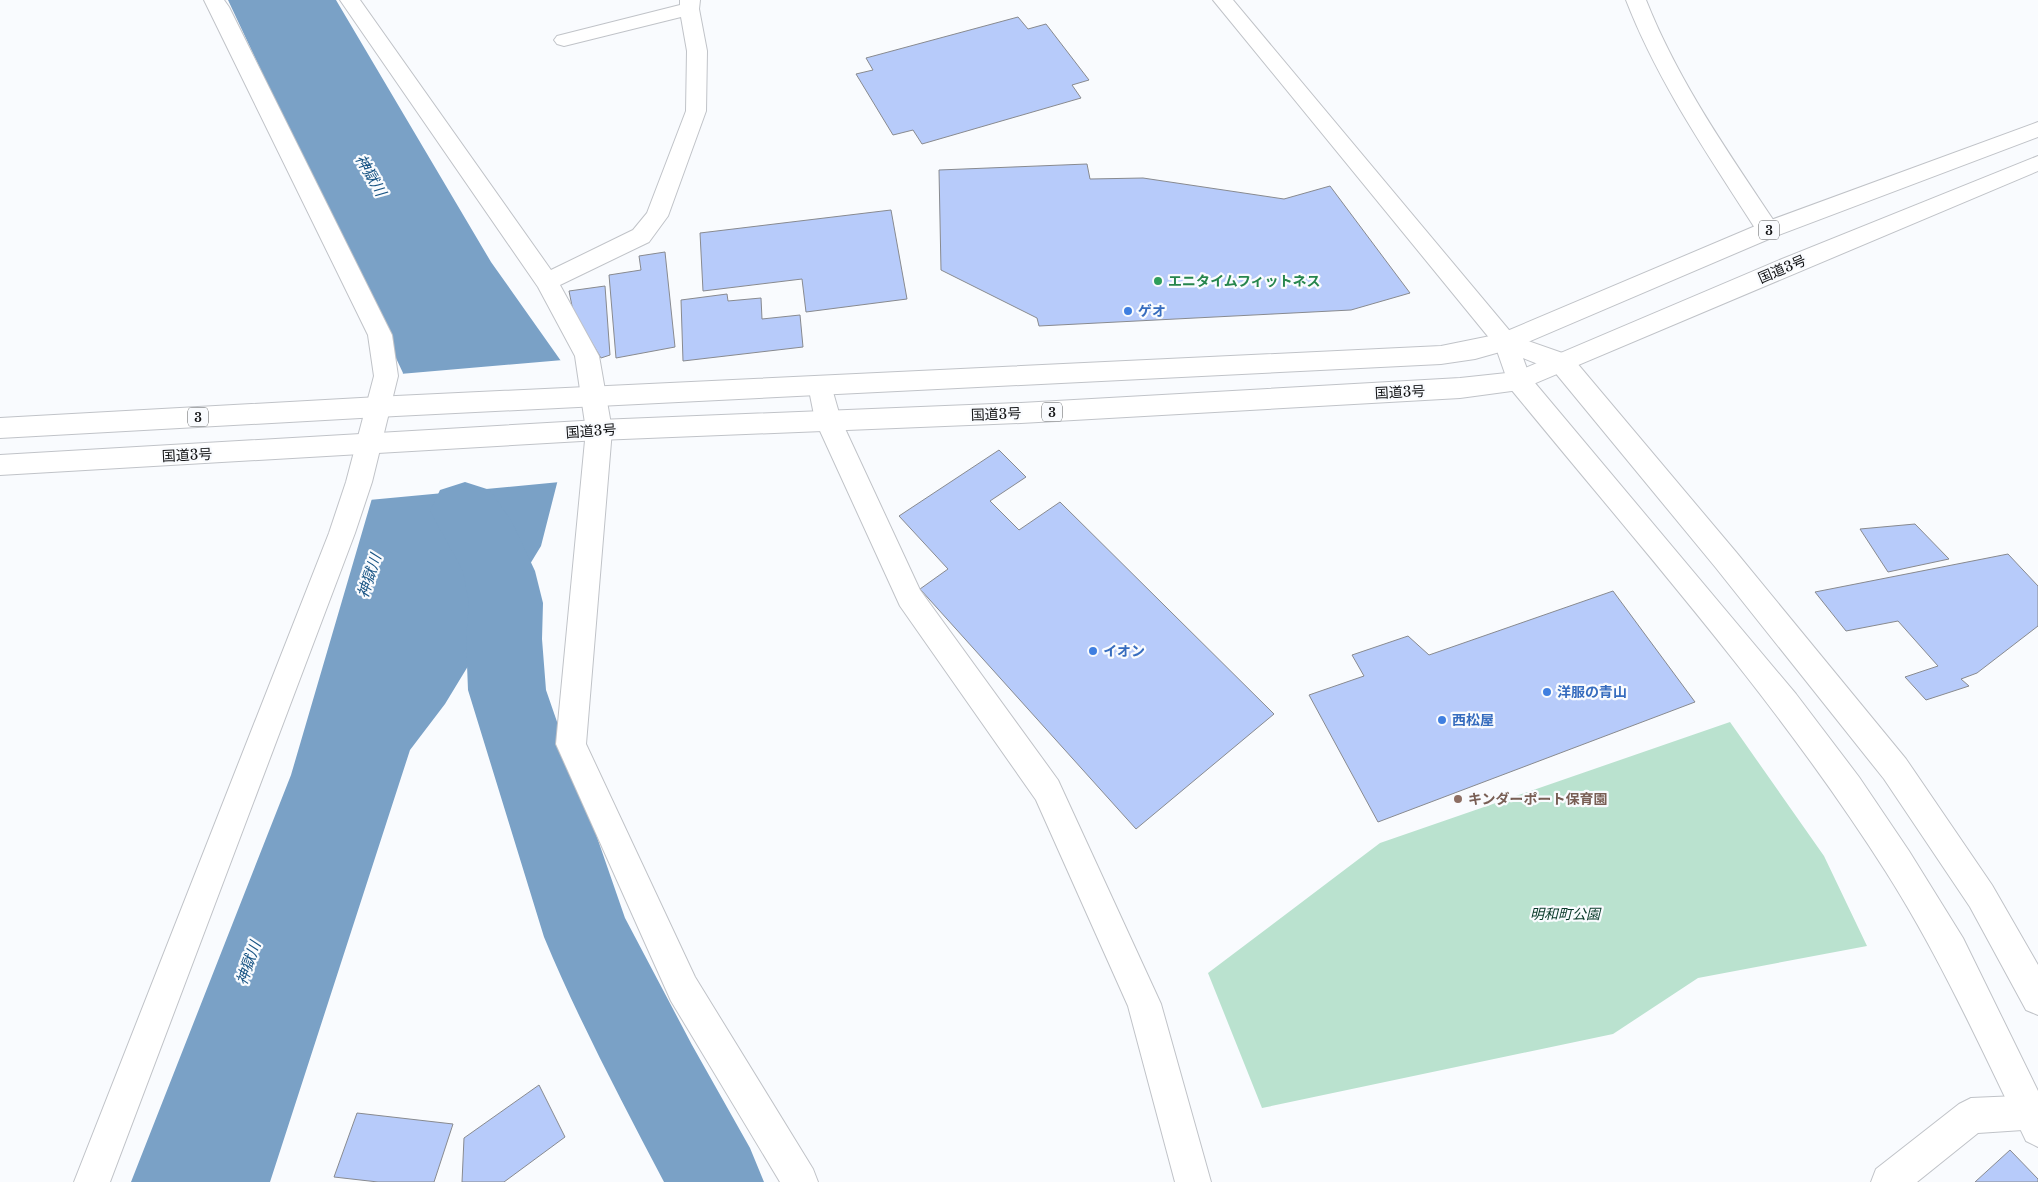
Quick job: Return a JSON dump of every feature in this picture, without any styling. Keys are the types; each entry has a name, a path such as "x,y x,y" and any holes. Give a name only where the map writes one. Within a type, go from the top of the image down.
{"main road":[{"path":"92,1182 378,444 387,407 386,376 380,335 219,6 214,0"},
{"path":"350,0 547,282 587,356 588,397 592,431 571,744 683,989 800,1182"},
{"path":"1223,0 1506,342 1519,382 1786,703 1848,787 1898,862 1951,950 2036,1118 1972,1116 1889,1182"},
{"path":"1636,0 1645,26 1683,96 1768,230"},
{"path":"547,282 641,236 657,216 696,112 697,51 689,5 564,40"},
{"name":"3","path":"0,428 1441,355 1475,350 1506,342 1768,230 2038,129"},
{"name":"国道3号","path":"0,465 592,431 1021,413 1460,388 1519,382 1790,265 2038,164"},
{"path":"1506,342 1562,363 1895,769 1981,896 2038,998"},
{"path":"820,385 828,420 910,598 1047,790 1144,1004 1193,1182"}],"green space":[{"name":"明和町公園","path":"1730,722 1824,856 1867,946 1698,978 1613,1034 1262,1108 1208,973 1380,843"}],"water":[{"name":"神獄川","path":"228,0 336,0 491,262 561,361 567,444 541,546 445,704 410,750 270,1182 131,1182 291,775 385,454 403,373"}],"pier":[{"path":"563,360 569,444 560,482 369,500 382,454 400,374"}],"building":[{"path":"1018,17 1028,29 1046,24 1089,80 1072,85 1081,98 922,144 913,130 893,135 856,74 873,70 866,58"},
{"path":"1087,164 1090,179 1143,178 1284,199 1330,186 1410,293 1351,310 1039,326 1037,318 941,270 939,170"},
{"path":"891,210 907,299 806,312 802,279 703,291 700,233"},
{"path":"665,252 675,347 616,358 609,275 641,270 639,256"},
{"path":"605,286 610,355 601,358 573,311 569,291"},
{"path":"727,294 728,301 761,298 762,319 800,315 803,347 683,361 681,300"},
{"name":"イオン","path":"999,450 1026,477 990,501 1019,530 1060,502 1274,714 1136,829 920,589 948,569 899,516"},
{"path":"1915,524 1949,559 1888,572 1860,529"},
{"path":"2008,554 2038,586 2038,626 1977,673 1961,679 1969,686 1926,700 1905,677 1938,666 1898,621 1846,631 1815,592"},
{"path":"1613,591 1695,702 1378,822 1309,695 1364,676 1352,655 1408,636 1429,655"},
{"path":"539,1085 565,1137 504,1182 462,1182 464,1138"},
{"path":"357,1113 453,1124 434,1182 378,1182 334,1177"},
{"path":"2010,1150 2038,1179 2038,1182 1975,1182"}],"waterway":[{"path":"465,511 487,543 499,571 506,603 504,639 507,690 588,937 659,1078 716,1182"}],"place":[{"name":"エニタイムフィットネス","path":"1158,281"},
{"name":"ゲオ","path":"1128,311"},
{"name":"イオン","path":"1093,651"},
{"name":"洋服の青山","path":"1547,692"},
{"name":"西松屋","path":"1442,720"},
{"name":"キンダーポート保育園","path":"1458,799"}]}
